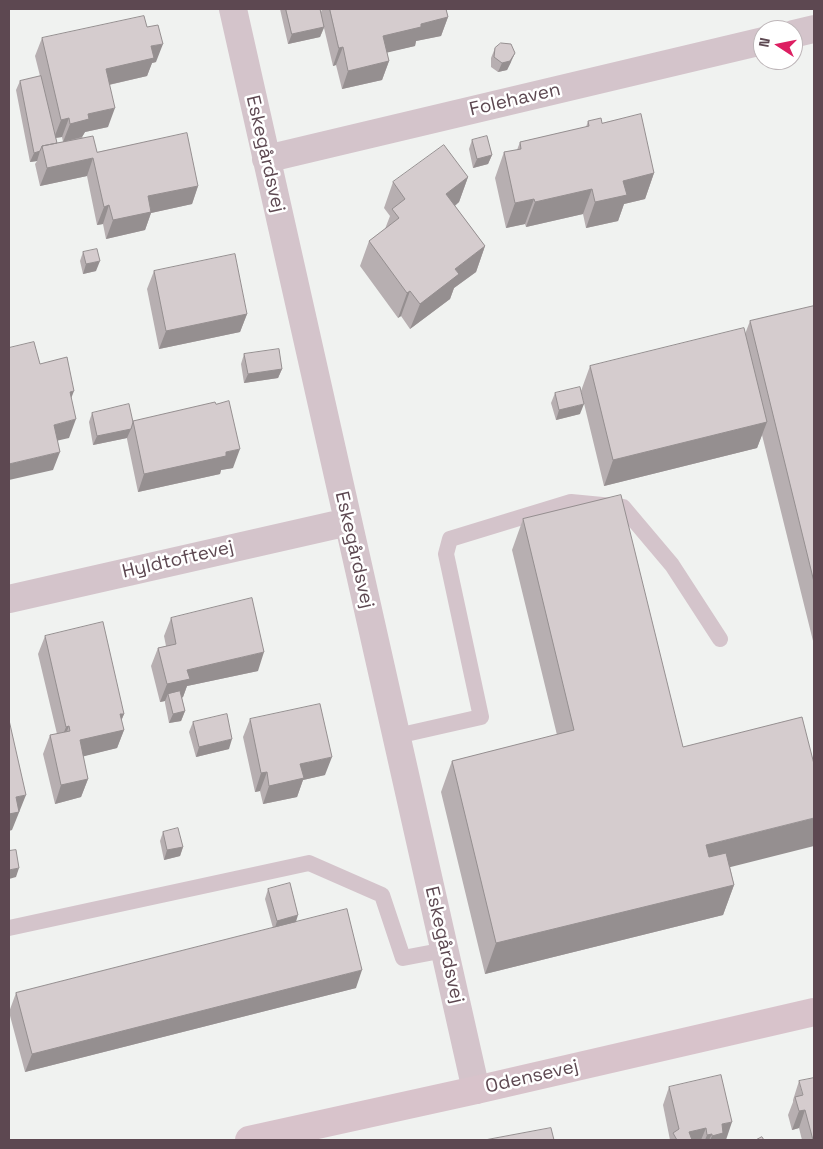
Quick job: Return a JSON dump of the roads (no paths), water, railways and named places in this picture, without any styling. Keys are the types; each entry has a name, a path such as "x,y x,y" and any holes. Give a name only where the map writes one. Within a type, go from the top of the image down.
{"street":[{"name":"Eskegårdsvej","path":"233,9 476,1090"},
{"name":"Folehaven","path":"266,159 753,43"},
{"name":"Hyldtoftevej","path":"9,599 348,522"},
{"name":"Odensevej","path":"249,1140 814,1012"}],"lane":[{"path":"396,736 481,717 446,554 450,539 571,502 623,507 672,565 720,639"},
{"path":"9,928 309,863 382,895 403,958 445,950"}]}
